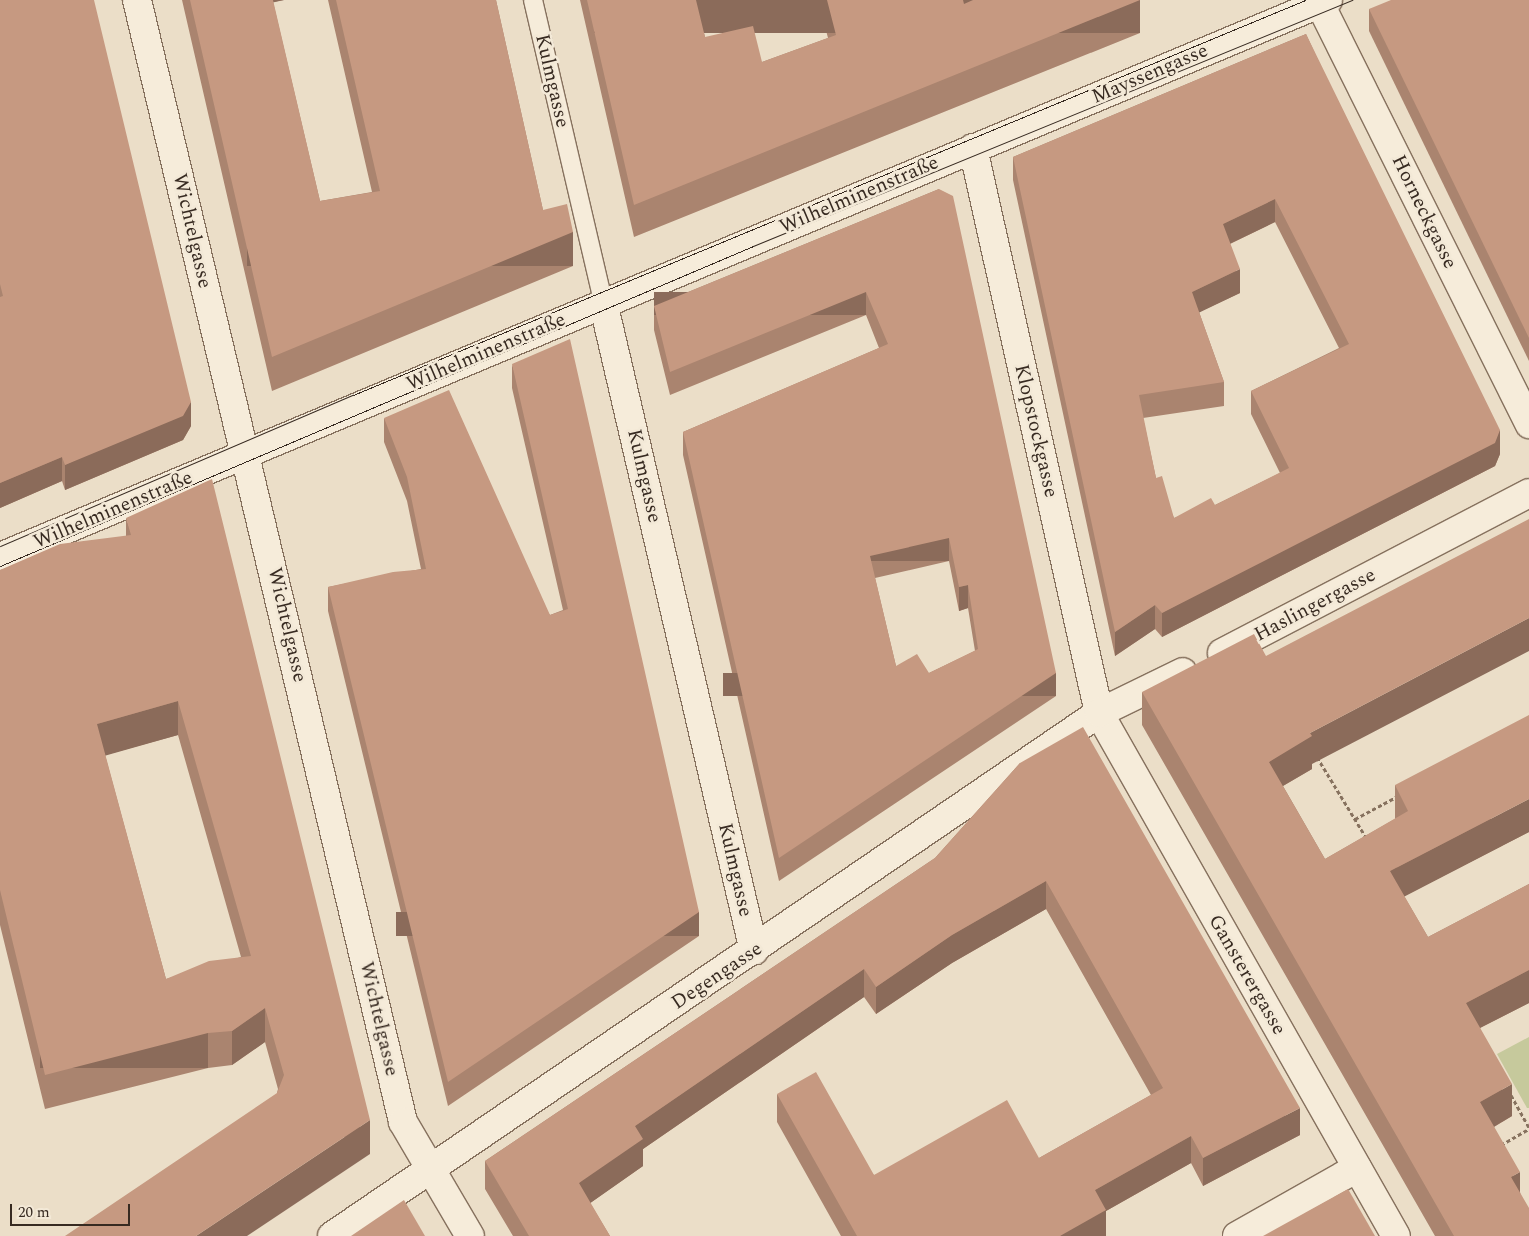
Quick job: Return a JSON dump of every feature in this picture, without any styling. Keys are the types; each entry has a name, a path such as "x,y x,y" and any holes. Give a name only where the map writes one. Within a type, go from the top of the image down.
{"street":[{"name":"Wichtelgasse","path":"137,0 403,1122 470,1236"},
{"name":"Mayssengasse","path":"973,148 1322,1"},
{"name":"Horneckgasse","path":"1322,1 1529,424"},
{"name":"Wilhelminenstraße","path":"0,557 973,148"},
{"name":"Klopstockgasse","path":"973,148 1099,713"},
{"name":"Kulmgasse","path":"603,302 754,951"},
{"name":"Haslingergasse","path":"1099,713 1252,639 1529,493"},
{"name":"Degengasse","path":"332,1236 431,1171 754,951 1099,713"},
{"name":"Gansterergasse","path":"1099,713 1396,1236"},
{"path":"1237,1236 1357,1168"}],"lane":[{"name":"Kulmgasse","path":"533,0 603,302"}],"path":[{"path":"1313,751 1369,843"},
{"path":"1355,818 1407,791"},
{"path":"1497,1147 1529,1128 1510,1094"}],"green space":[{"path":"1529,1037 1529,1108 1527,1108 1497,1054"}],"building":[{"path":"0,0 94,0 191,402 183,416 65,465 62,457 0,483 0,297 3,296 0,284"},
{"path":"190,0 273,0 320,201 380,191 336,0 496,0 543,210 567,204 573,232 272,357"},
{"path":"587,0 696,0 705,37 753,26 762,62 836,35 827,0 963,0 964,4 973,0 1140,0 634,205"},
{"path":"1391,0 1529,0 1529,338 1369,9"},
{"path":"1306,34 1500,430 1495,443 1162,613 1155,605 1115,632 1013,157","holes":["1275,199 1349,344 1251,391 1289,468 1215,505 1211,498 1174,518 1162,476 1156,478 1139,395 1224,382 1192,292 1240,269 1223,224"]},
{"path":"939,189 953,196 1056,673 779,858 683,432 888,344 866,292 670,372 654,306","holes":["949,538 959,587 968,585 978,649 929,673 917,654 896,666 870,556"]},
{"path":"570,339 699,912 448,1082 328,587 393,572 426,569 407,477 384,418 449,390 550,615 568,609 512,364"},
{"path":"212,479 370,1120 196,1236 65,1236 277,1093 284,1075 265,1008 232,1031 208,1033 45,1075 0,890 0,570 60,544 131,535 126,518","holes":["178,701 251,956 209,961 166,979 97,724"]},
{"path":"1529,519 1529,618 1310,733 1312,736 1269,762 1325,859 1408,811 1395,785 1529,715 1529,799 1390,871 1428,937 1529,884 1529,970 1466,1003 1512,1084 1480,1102 1520,1172 1511,1177 1529,1208 1529,1236 1454,1236 1142,692 1254,634 1266,656"},
{"path":"1083,727 1300,1108 1203,1158 1191,1136 1095,1190 1106,1210 1060,1236 857,1236 777,1094 816,1072 874,1175 1007,1100 1039,1158 1163,1088 1046,881 952,935 876,987 864,969 635,1126 643,1139 579,1183 610,1236 529,1236 485,1161 935,858 1020,763"},
{"path":"1348,1189 1375,1236 1263,1236"},
{"path":"404,1200 425,1236 351,1236"}],"tram line":[{"path":"0,546 353,395 1305,0"},
{"path":"0,566 753,246 1352,0"}]}
